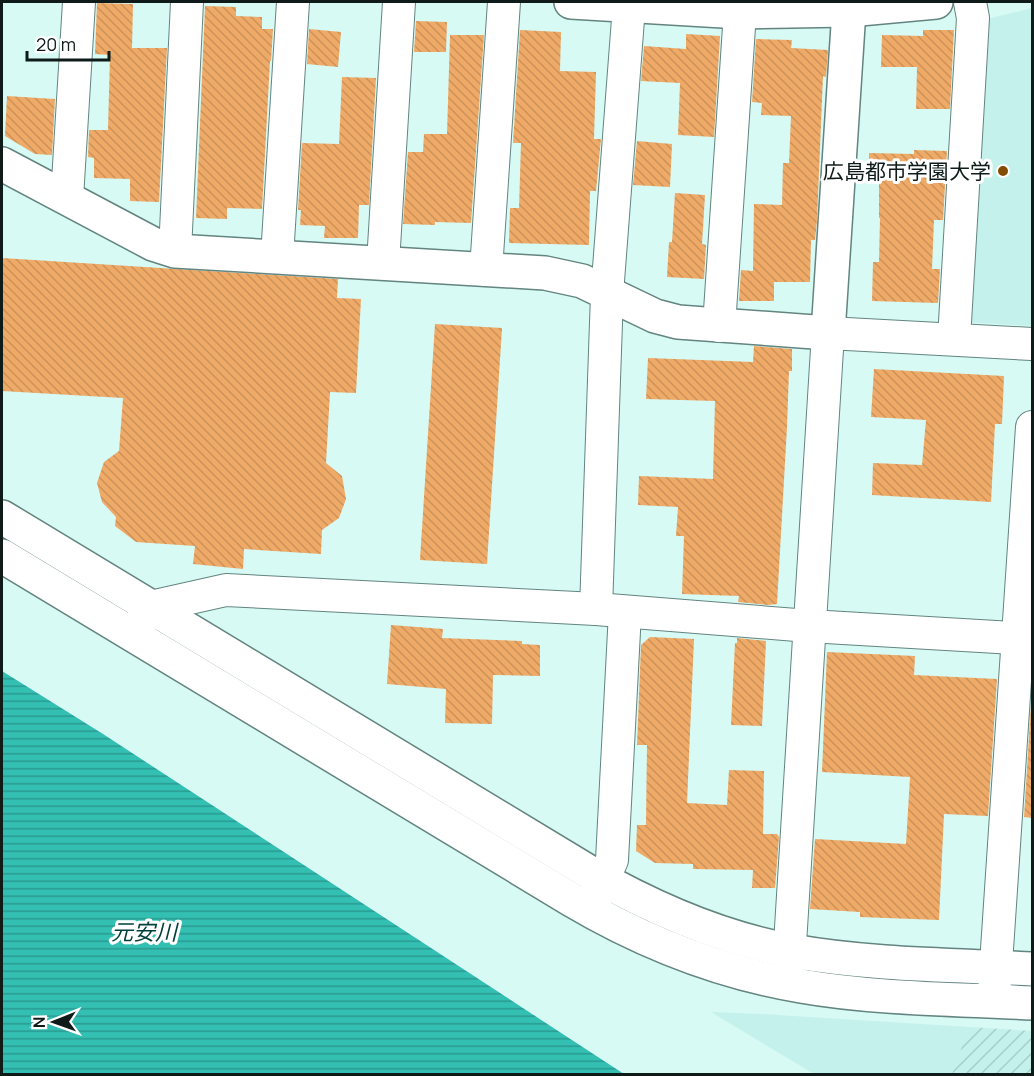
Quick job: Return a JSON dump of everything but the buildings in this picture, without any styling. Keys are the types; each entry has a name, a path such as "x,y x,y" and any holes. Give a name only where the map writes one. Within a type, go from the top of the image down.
{"street":[{"path":"67,198 79,2"},
{"path":"175,251 187,2"},
{"path":"277,257 293,2"},
{"path":"382,263 399,2"},
{"path":"486,270 504,2"},
{"path":"571,2 740,12 849,10 936,2"},
{"path":"954,339 973,18 970,2"},
{"path":"590,911 612,860 607,294 629,6"},
{"path":"788,983 849,10"},
{"path":"719,326 740,12"},
{"path":"2,164 153,244 175,251 545,273 582,281 655,316 678,322 1032,344"},
{"path":"993,1001 1025,639 1032,427"},
{"path":"2,517 603,880 658,908 731,935 790,950 845,958 1032,969"},
{"path":"2,556 590,911 644,939 731,970 842,992 1032,1003"},
{"path":"133,635 150,607 226,590 611,610 809,626 1025,639"}],"shaded area":[{"name":"広島都市学園大学","path":"1032,8 1032,326 964,322 983,20"},
{"path":"711,1012 969,1027 952,1074 814,1074"},
{"path":"969,1027 1032,1031 1032,1074 952,1074"}],"water":[{"name":"元安川","path":"2,671 103,734 624,1074 2,1074"}],"place":[{"name":"広島都市学園大学","path":"1003,171"}]}
